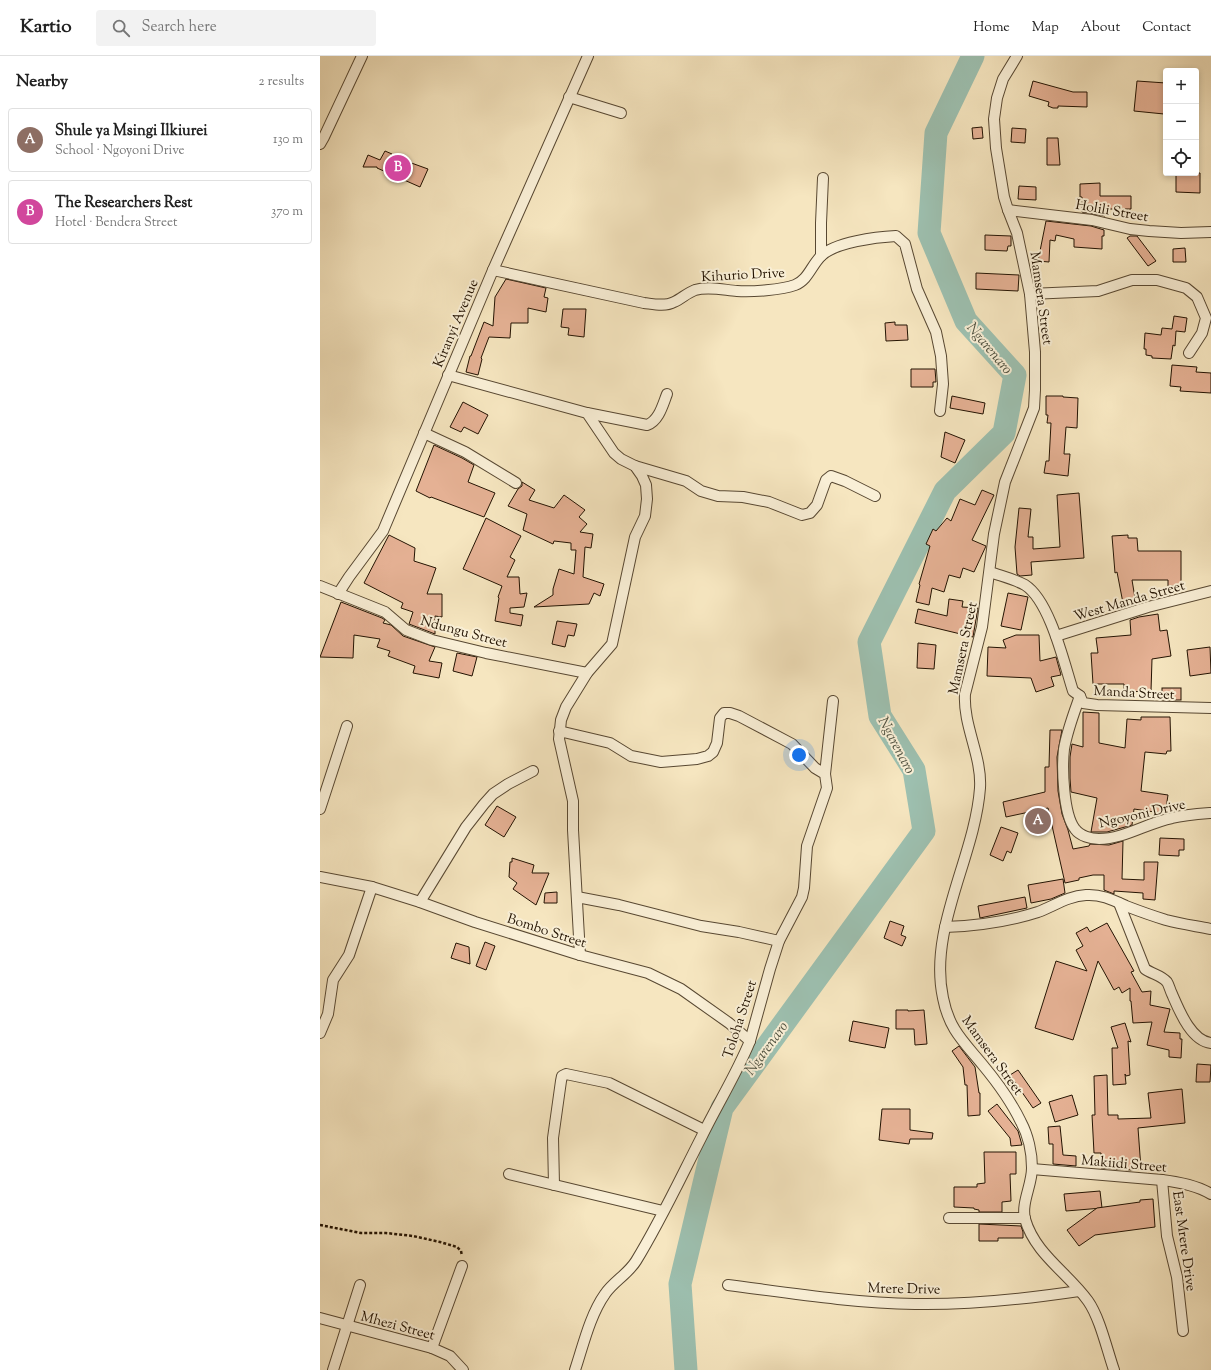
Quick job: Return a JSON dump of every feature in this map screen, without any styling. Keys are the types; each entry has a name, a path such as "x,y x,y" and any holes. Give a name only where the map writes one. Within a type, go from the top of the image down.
{"street":[{"path":"320,144 362,56"},
{"name":"Kiranyi Avenue","path":"338,594 383,531 493,270 588,56"},
{"name":"Mamsera Street","path":"1017,56 1003,79 997,98 994,119 1000,175 1008,210 1017,233 1030,294 1035,352 1034,408 1005,482 994,534 982,627 969,677 964,704 979,771 980,786 977,813 946,928 941,954 941,982 946,1009 955,1031 996,1082 1017,1113 1025,1129 1032,1169 1025,1204 1025,1218 1034,1237 1047,1257 1088,1301 1098,1322 1114,1370"},
{"path":"569,97 621,113"},
{"path":"821,256 823,178"},
{"name":"Holili Street","path":"1008,210 1092,220 1130,229 1181,233 1211,232"},
{"name":"Kihurio Drive","path":"493,270 644,303 662,305 672,303 695,290 708,288 739,291 786,288 796,285 806,278 821,256 833,249 876,237 896,236 905,244 917,289 936,332 941,356 943,384 940,410"},
{"path":"1030,294 1098,291 1132,280 1158,280 1186,288 1198,297 1206,318 1202,333 1190,353"},
{"path":"448,375 587,413 648,425 656,418 667,394"},
{"path":"587,413 614,454 621,459 635,466 686,481 701,490 718,496 769,502 802,514 810,513 817,505 826,480 831,476 875,496"},
{"path":"424,434 465,452 516,483"},
{"path":"580,955 573,830 573,801 559,739 559,731 566,707 587,673 612,644 635,537 645,516 647,499 646,486 642,476 635,466"},
{"name":"Manda Street","path":"990,572 1024,585 1034,593 1041,604 1056,636 1073,691 1080,696 1083,703 1097,705 1211,708"},
{"name":"Ndungu Street","path":"320,586 385,612 406,630 432,640 486,653 587,673"},
{"name":"West Manda Street","path":"1056,636 1148,607 1211,592"},
{"name":"Ngoyoni Drive","path":"1080,696 1064,747 1063,766 1067,804 1074,828 1078,833 1098,839 1108,838 1119,836 1141,827 1172,818 1211,813"},
{"name":"Toloha Street","path":"575,1370 595,1312 605,1293 635,1264 704,1130 731,1084 750,1041 779,941 802,897 807,846 827,788 825,774 833,701"},
{"path":"559,731 610,743 631,756 661,762 697,759 708,756 713,752 717,743 720,718 724,713 730,713 739,716 766,731 782,737 802,753 815,768 825,774"},
{"path":"320,809 347,726"},
{"path":"420,902 466,828 484,804 493,794 533,771"},
{"name":"Bombo Street","path":"320,877 372,887 420,902 475,922 580,955 648,973 681,988 729,1023 750,1041"},
{"path":"320,1033 328,1014 333,980 349,956 372,887"},
{"path":"946,928 1010,921 1039,912 1071,897 1086,895 1110,898 1119,903 1167,920 1211,929"},
{"path":"577,897 619,905 701,926 739,932 779,941"},
{"path":"1119,903 1145,969 1163,978 1168,983 1180,1011 1193,1033 1200,1040 1211,1043"},
{"path":"554,1185 553,1138 560,1081 562,1076 566,1074 609,1083 704,1130"},
{"name":"Makiidi Street","path":"1032,1169 1162,1180 1183,1183 1204,1189 1211,1194"},
{"path":"509,1174 663,1211"},
{"name":"East Mrere Drive","path":"1162,1180 1167,1236 1176,1277 1183,1331"},
{"path":"950,1218 1025,1218"},
{"path":"432,1348 462,1266"},
{"path":"333,1370 360,1285"},
{"name":"Mrere Drive","path":"728,1285 871,1302 916,1304 1002,1300 1079,1291"},
{"name":"Mhezi Street","path":"320,1318 347,1326 381,1333 432,1348 450,1356 463,1370"}],"path":[{"path":"320,1225 361,1233 386,1233 413,1236 440,1242 457,1247 461,1251 462,1266"}],"building":[{"path":"1033,81 1073,92 1087,92 1087,107 1058,106 1058,108 1053,108 1048,106 1049,102 1029,96"},
{"path":"1137,81 1163,83 1163,114 1134,111"},
{"path":"982,127 983,138 973,139 972,128"},
{"path":"1012,128 1026,129 1025,143 1011,142"},
{"path":"1047,138 1058,138 1060,165 1047,165"},
{"path":"385,151 392,154 392,156 428,169 420,187 377,167 363,167 368,155 380,160"},
{"path":"1200,173 1200,193 1176,192 1176,176 1199,176"},
{"path":"1100,183 1100,196 1131,196 1131,209 1106,209 1105,216 1082,212 1080,184"},
{"path":"1019,186 1036,187 1036,200 1018,199"},
{"path":"1046,221 1091,226 1104,230 1104,236 1102,236 1102,249 1074,247 1074,239 1056,235 1055,241 1050,240 1049,262 1038,261"},
{"path":"985,235 1011,236 1011,246 1008,246 1007,251 985,250"},
{"path":"1130,236 1137,236 1156,261 1148,266 1127,238"},
{"path":"1185,248 1186,262 1173,262 1173,249"},
{"path":"976,273 1019,275 1018,291 976,289"},
{"path":"506,279 546,288 544,297 548,298 546,312 528,308 528,323 511,323 510,338 489,337 481,358 478,375 466,372 470,356 484,322 493,326 495,297"},
{"path":"563,309 586,309 584,337 568,335 569,328 561,327"},
{"path":"1174,316 1187,318 1185,332 1176,331 1175,346 1173,345 1171,359 1152,358 1152,356 1146,355 1146,349 1144,349 1145,333 1161,335 1162,328 1172,329"},
{"path":"895,322 895,325 907,325 908,340 886,341 885,323"},
{"path":"1172,365 1197,367 1196,372 1211,373 1211,393 1180,391 1181,387 1170,386"},
{"path":"911,369 935,369 936,382 933,382 933,387 911,387"},
{"path":"952,396 985,403 983,414 950,408"},
{"path":"1046,396 1078,398 1077,428 1066,427 1064,454 1070,454 1068,476 1044,473 1046,461 1049,461 1051,423 1047,423 1048,415 1046,415"},
{"path":"463,402 488,415 478,434 464,427 461,432 450,427"},
{"path":"945,432 965,440 955,463 941,457"},
{"path":"434,445 474,465 468,482 495,493 484,517 431,497 430,498 416,491"},
{"path":"522,482 535,490 529,500 554,508 564,495 585,510 579,517 587,524 580,532 593,534 591,548 585,547 583,577 604,584 600,596 594,593 589,604 534,607 553,595 553,589 559,569 574,574 576,550 571,550 571,543 554,541 553,544 523,530 527,514 508,506 518,489 522,486"},
{"path":"982,490 994,495 972,540 986,546 974,572 963,568 960,578 949,575 944,592 932,588 929,605 916,602 919,584 930,546 926,544 933,529 936,531 947,518 951,521 960,499 975,505"},
{"path":"1079,493 1084,558 1031,562 1032,575 1020,576 1017,574 1015,547 1019,508 1031,509 1028,537 1033,537 1033,549 1060,547 1057,495"},
{"path":"486,518 521,536 510,557 515,560 507,577 519,577 520,594 527,593 524,607 510,608 510,613 523,615 521,626 495,621 498,597 502,586 463,569"},
{"path":"389,535 415,548 414,561 436,568 427,594 442,594 442,617 435,616 435,634 409,624 413,612 401,608 403,603 364,583"},
{"path":"1128,535 1128,538 1137,538 1138,551 1181,551 1181,586 1168,586 1168,580 1132,580 1136,604 1128,606 1128,602 1123,603 1117,572 1115,573 1112,536"},
{"path":"1008,593 1028,597 1021,630 1001,626"},
{"path":"949,599 963,601 962,607 978,608 973,637 915,623 918,609 947,616"},
{"path":"341,602 382,618 385,620 383,623 391,625 403,636 435,647 429,661 442,663 439,678 413,673 415,666 388,656 390,651 377,647 380,639 354,635 353,658 320,657"},
{"path":"1158,614 1160,631 1167,630 1171,656 1152,659 1151,691 1124,692 1124,684 1093,684 1091,653 1098,653 1096,638 1131,635 1130,620"},
{"path":"557,621 577,624 574,636 568,635 565,647 552,644"},
{"path":"1016,635 1039,635 1040,661 1056,657 1061,675 1051,677 1054,686 1036,692 1031,678 987,676 988,647 1006,648 1003,640"},
{"path":"918,643 936,645 934,669 917,668"},
{"path":"1210,647 1211,673 1190,676 1187,650"},
{"path":"457,653 477,657 472,676 453,671"},
{"path":"1162,688 1181,688 1181,700 1162,700"},
{"path":"1083,712 1099,713 1099,743 1125,748 1127,719 1141,720 1141,717 1170,717 1171,751 1167,751 1166,754 1145,752 1141,791 1168,795 1166,808 1163,807 1162,813 1134,809 1132,825 1107,832 1091,832 1097,798 1071,792 1070,778 1070,757 1072,744 1083,747"},
{"path":"1050,730 1062,730 1057,757 1058,791 1062,814 1073,849 1089,846 1090,844 1109,845 1123,841 1122,879 1144,880 1144,862 1158,862 1155,900 1143,899 1143,893 1114,891 1114,894 1104,890 1104,875 1093,875 1065,883 1048,808 1006,817 1003,802 1045,792 1045,767 1049,767"},
{"path":"497,806 516,817 504,837 485,825"},
{"path":"1001,827 1018,833 1011,853 1007,851 1003,861 990,855"},
{"path":"1160,838 1184,839 1184,850 1179,850 1179,856 1159,855"},
{"path":"512,858 534,865 532,873 549,873 536,905 513,889 517,883 509,877 510,862 512,862"},
{"path":"1063,879 1065,893 1051,899 1031,903 1028,885"},
{"path":"557,892 557,903 544,903 545,893"},
{"path":"1025,897 1027,908 980,918 978,906"},
{"path":"890,921 904,926 901,935 906,937 902,946 884,938"},
{"path":"1107,923 1134,971 1131,972 1142,992 1151,991 1150,1005 1170,1009 1164,1032 1180,1033 1180,1039 1182,1039 1181,1058 1169,1057 1169,1050 1147,1045 1152,1022 1133,1023 1130,988 1122,993 1119,987 1114,990 1098,961 1073,1040 1035,1028 1056,961 1087,971 1076,950 1083,946 1076,933 1087,927 1090,932"},
{"path":"485,942 495,946 486,970 476,966"},
{"path":"456,943 469,947 470,964 451,958"},
{"path":"896,1010 924,1010 927,1044 915,1045 914,1029 896,1029"},
{"path":"853,1021 889,1028 885,1048 849,1041"},
{"path":"1125,1023 1131,1042 1128,1041 1130,1075 1126,1076 1125,1074 1126,1084 1113,1085 1112,1048 1118,1048 1111,1027"},
{"path":"959,1046 975,1067 980,1093 980,1115 968,1116 967,1085 965,1085 963,1067 952,1051"},
{"path":"1197,1064 1211,1065 1210,1082 1196,1082"},
{"path":"1018,1070 1041,1103 1033,1108 1010,1075"},
{"path":"1107,1075 1108,1115 1118,1115 1118,1119 1151,1118 1148,1093 1182,1089 1185,1123 1138,1128 1141,1169 1131,1170 1101,1168 1101,1153 1094,1153 1092,1115 1095,1115 1094,1076"},
{"path":"1072,1095 1078,1115 1055,1122 1049,1102"},
{"path":"997,1104 1018,1131 1022,1145 1011,1146 1010,1138 988,1111"},
{"path":"882,1109 910,1109 910,1130 933,1133 932,1139 910,1139 909,1144 879,1140"},
{"path":"1060,1126 1063,1155 1076,1156 1076,1166 1053,1164 1053,1144 1049,1144 1048,1127"},
{"path":"984,1152 1016,1152 1016,1174 1010,1174 1011,1201 1002,1202 1002,1212 979,1212 979,1210 974,1208 954,1207 954,1187 977,1187 977,1184 985,1183"},
{"path":"1100,1191 1102,1208 1066,1211 1064,1194"},
{"path":"1153,1199 1155,1227 1095,1235 1079,1246 1067,1230 1097,1208"},
{"path":"979,1224 1021,1226 1023,1238 998,1238 998,1241 979,1241"}],"waterway":[{"name":"Ngarenaro","path":"686,1370 680,1284 722,1108 924,831 914,770 880,716 869,642 945,491 1004,433 1015,375 966,321 929,233 936,133 973,56"}],"place":[{"name":"The Researchers Rest","path":"398,168"},
{"name":"Shule ya Msingi Ilkiurei","path":"1038,821"}]}
